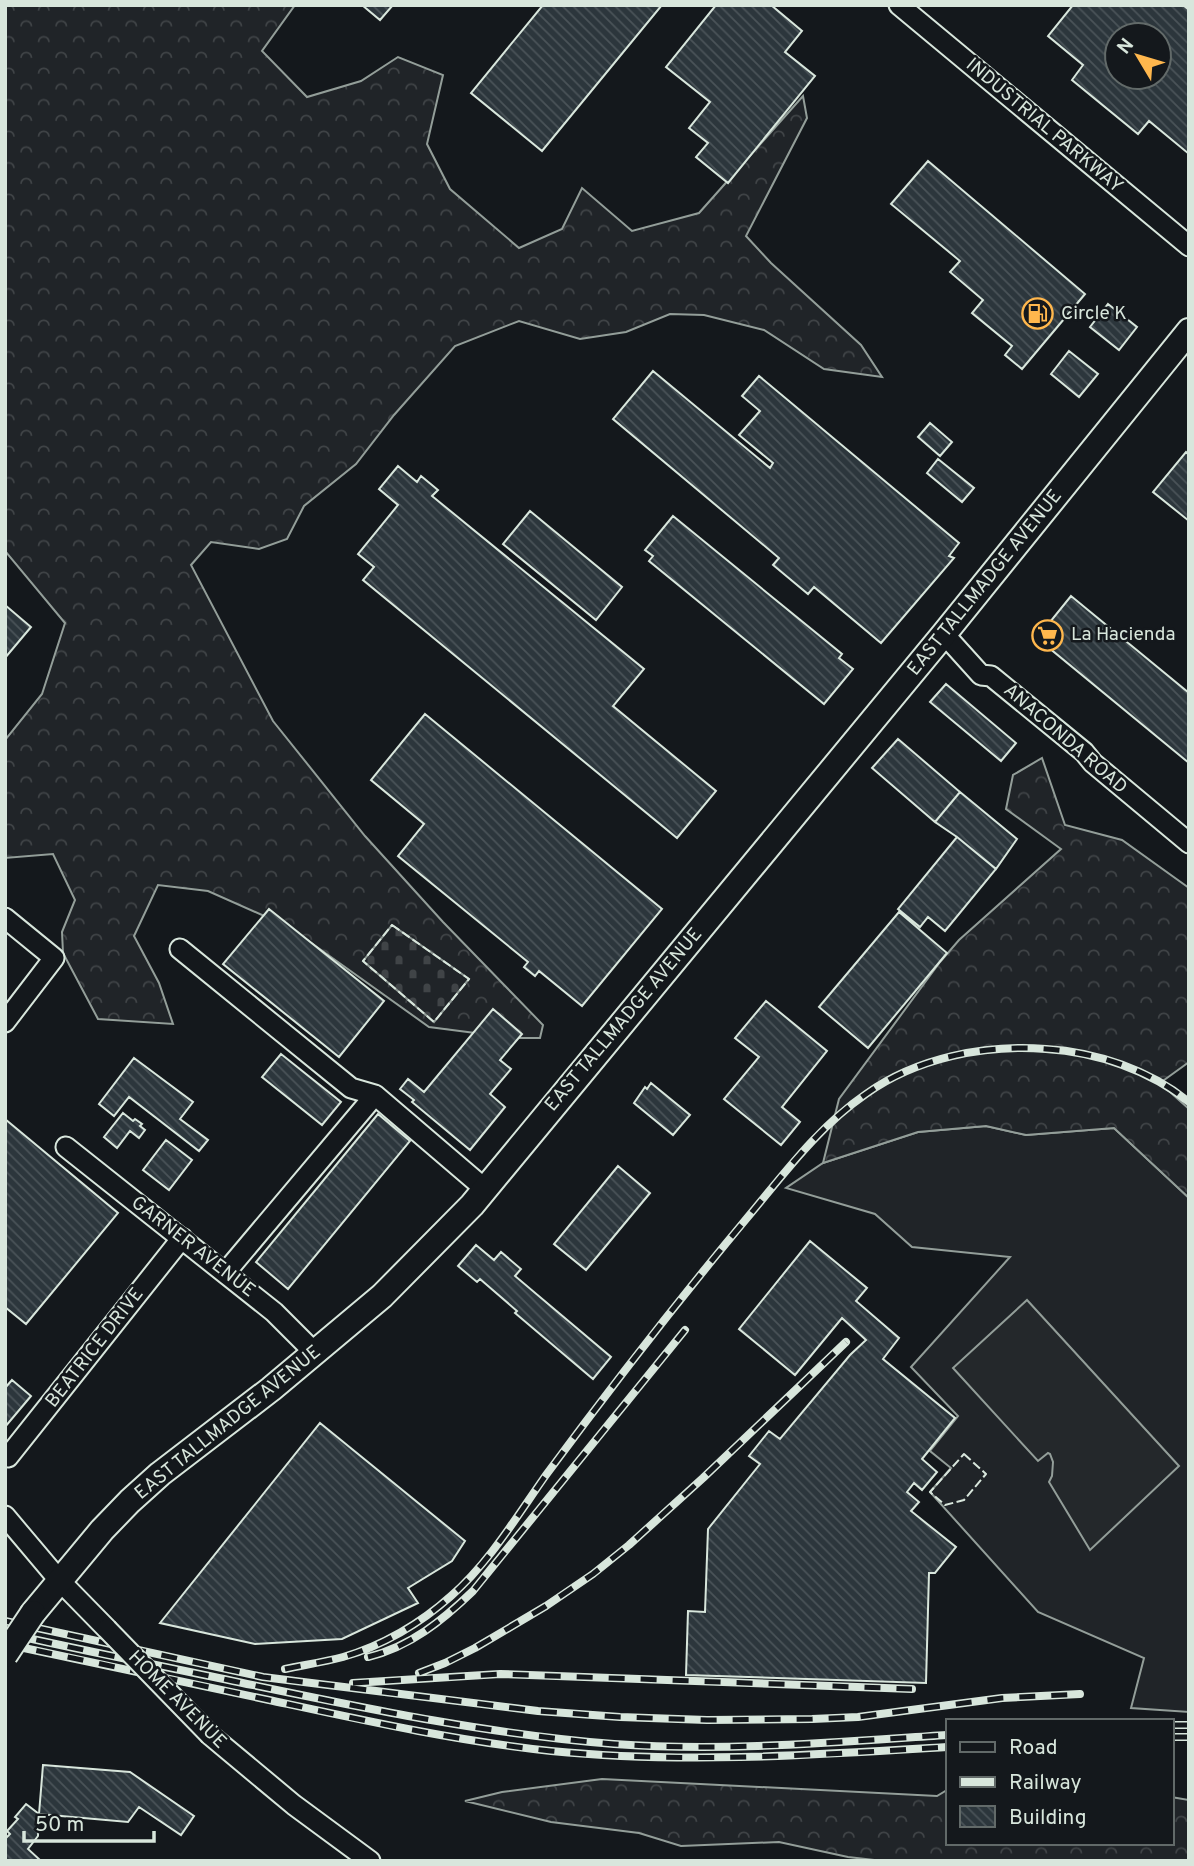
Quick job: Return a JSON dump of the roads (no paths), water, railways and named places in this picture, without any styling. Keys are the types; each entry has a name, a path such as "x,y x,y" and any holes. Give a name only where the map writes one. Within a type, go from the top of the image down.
{"main road":[{"name":"EAST TALLMADGE AVENUE","path":"5,1655 33,1613 102,1530 160,1474 315,1353 408,1270 485,1189 944,634 1189,331"}],"street":[{"name":"INDUSTRIAL PARKWAY","path":"899,5 1189,246"},
{"name":"ANACONDA ROAD","path":"944,634 981,675 991,676 1084,752 1093,763 1189,844"},
{"path":"5,918 54,958 5,1022"},
{"path":"180,949 351,1088 375,1095 485,1189"},
{"path":"226,1273 375,1095"},
{"name":"GARNER AVENUE","path":"66,1147 274,1312 315,1353"},
{"name":"BEATRICE DRIVE","path":"8,1457 182,1238"},
{"name":"HOME AVENUE","path":"5,1516 59,1580 210,1735 294,1805 370,1861"}],"railway":[{"path":"285,1669 343,1657 386,1640 427,1615 465,1583 502,1539 546,1475 695,1281 817,1136 866,1094 907,1071 952,1056 1023,1048 1084,1054 1122,1065 1157,1081 1189,1102"},
{"path":"368,1657 398,1647 425,1631 473,1591 685,1330"},
{"path":"419,1673 475,1648 546,1606 593,1574 703,1478 846,1342"},
{"path":"5,1621 263,1677 538,1711 620,1717 707,1720 858,1717 1002,1698 1080,1694"},
{"path":"5,1633 375,1710 518,1734 614,1744 697,1747 946,1735"},
{"path":"5,1644 409,1729 551,1751 699,1758 946,1747"},
{"path":"353,1683 500,1674 912,1689"},
{"path":"1173,1725 1189,1725"},
{"path":"1173,1737 1189,1737"}],"place":[{"name":"Circle K","path":"1038,314"},
{"name":"La Hacienda","path":"1048,635"}]}
